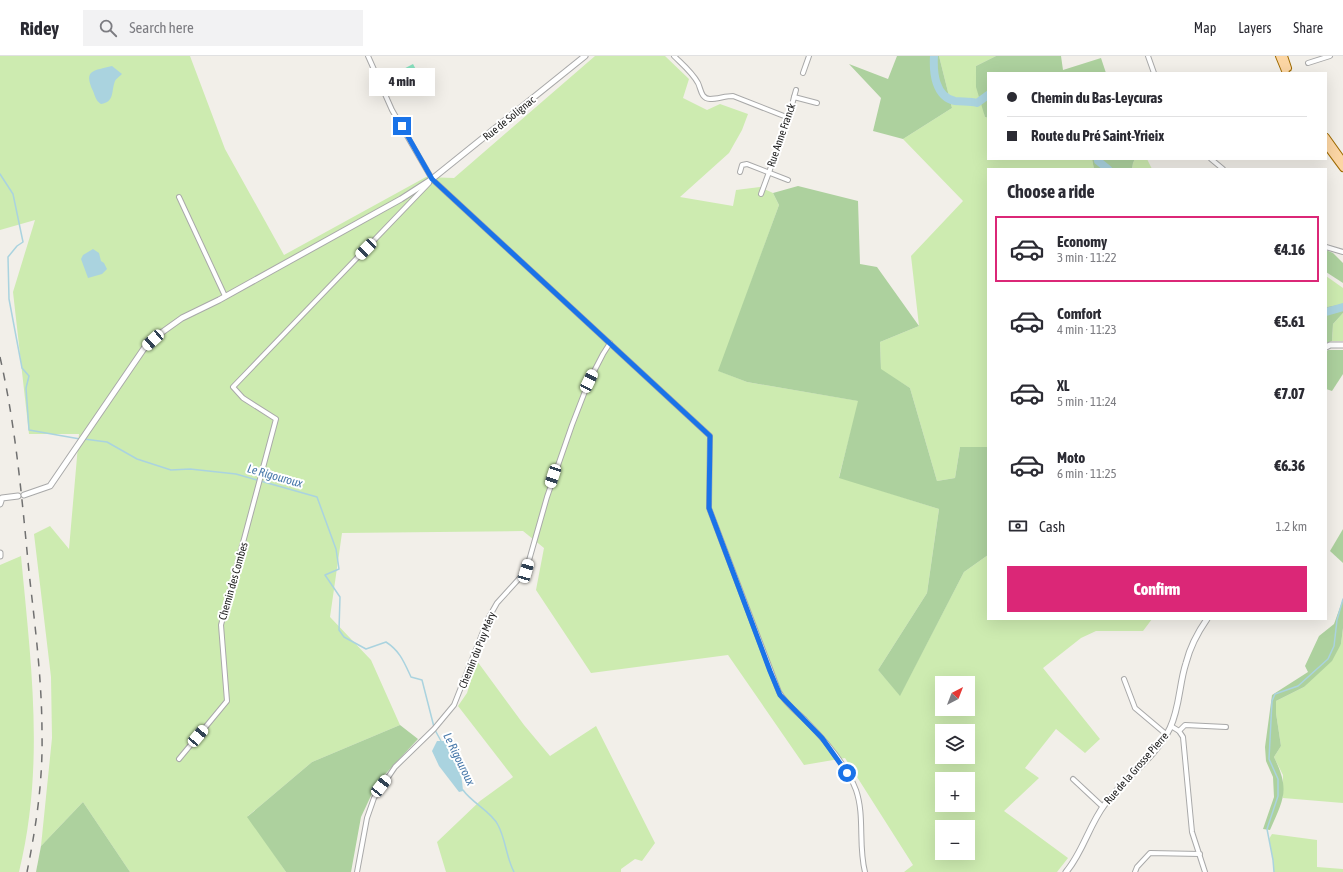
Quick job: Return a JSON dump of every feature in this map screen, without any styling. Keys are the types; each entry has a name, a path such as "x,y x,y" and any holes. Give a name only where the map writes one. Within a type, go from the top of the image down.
{"main road":[{"path":"1279,56 1286,72"},
{"path":"1284,56 1290,72"},
{"path":"1327,139 1343,161"},
{"path":"1327,146 1343,168"}],"street":[{"path":"368,56 392,110 432,179 710,436 709,508 779,692 786,702 822,738 840,762 855,789 858,798 861,849 865,872"},
{"name":"Rue de Solignac","path":"24,495 50,486 145,347 161,333 182,318 401,199 432,179 585,56"},
{"path":"674,56 694,77 705,98 710,99 732,96 789,118"},
{"path":"803,73 809,56"},
{"path":"1148,56 1154,72"},
{"path":"1308,63 1330,56"},
{"name":"Rue Anne Franck","path":"761,194 789,118 796,90"},
{"name":"Rue Anne Franck","path":"794,97 817,103"},
{"path":"1211,160 1222,168"},
{"name":"Rue Anne Franck","path":"740,172 742,165 747,164 788,180"},
{"name":"Chemin des Combes","path":"179,759 227,701 221,625 276,419 243,398 233,387 432,179"},
{"path":"179,197 225,296"},
{"path":"1327,247 1343,252"},
{"name":"Chemin du Puy Méry","path":"356,872 367,818 374,798 381,786 396,767 435,727 459,696 488,618 497,603 526,571 551,483 572,425 589,381 610,344"},
{"path":"1327,346 1330,345 1343,345"},
{"path":"0,504 2,498 18,496"},
{"name":"Rue de la Grosse Pierre","path":"1066,872 1078,856 1103,807 1167,734 1171,726 1180,693 1186,663 1194,641 1206,620"},
{"path":"1124,679 1136,708 1167,734"},
{"path":"1179,731 1185,725 1226,727"},
{"path":"1171,726 1179,731 1183,737 1192,832 1205,872"},
{"path":"1073,779 1103,807"},
{"path":"1136,872 1137,867 1150,853 1200,854"}],"green space":[{"path":"0,56 190,56 225,149 284,255 426,177 454,178 595,56 665,56 689,79 683,98 707,110 720,104 748,114 742,130 729,153 680,197 733,206 736,190 760,187 773,193 779,205 719,371 747,382 859,401 839,477 939,509 927,593 878,670 900,695 964,572 987,556 987,620 1151,620 1143,631 1096,631 1081,638 1043,668 1100,739 1085,753 1056,729 1025,768 1039,778 1004,811 1068,858 1057,872 904,872 913,865 845,758 804,765 728,655 591,673 536,590 544,548 523,531 342,533 330,617 371,660 400,725 312,762 248,816 286,872 130,872 83,802 41,846 52,738 51,677 34,534 50,526 69,549 79,434 29,434 13,292 35,220 0,230"},
{"path":"897,56 939,56 952,108 903,139 873,131 881,98 849,64 888,79"},
{"path":"939,56 996,56 976,66 985,117 987,118 987,160 1092,160 1094,168 987,168 987,447 960,447 955,478 937,481 910,388 881,370 880,342 919,326 911,256 963,201 903,139 952,108"},
{"path":"996,56 1061,56 1063,70 1101,58 1106,72 987,72 987,118 985,117 976,87 976,66"},
{"path":"413,64 419,75 398,86 392,75"},
{"path":"1092,160 1134,160 1132,168 1094,168"},
{"path":"1134,160 1148,160 1152,168 1132,168"},
{"path":"798,186 858,201 860,264 877,267 919,326 880,342 881,369 910,388 937,481 955,478 960,447 987,447 987,556 964,572 900,696 878,670 927,593 939,509 839,478 858,401 747,382 718,371 779,205 773,193"},
{"path":"1327,250 1333,253 1343,263 1343,283 1327,273"},
{"path":"1327,277 1343,288 1343,304 1327,307"},
{"path":"1343,304 1343,313 1333,324 1332,341 1327,343 1327,307"},
{"path":"1343,313 1343,341 1332,341 1333,324"},
{"path":"1343,350 1343,374 1332,391 1327,389 1327,351"},
{"path":"1343,529 1343,563 1330,551"},
{"path":"21,556 29,636 34,714 32,793 27,832 19,872 0,872 0,565"},
{"path":"1343,599 1343,628 1341,644 1332,661 1304,687 1276,701 1276,713 1281,746 1274,757 1282,778 1283,794 1282,802 1270,830 1263,829 1274,797 1273,777 1266,761 1265,747 1272,695 1308,672 1305,666 1319,636 1334,624"},
{"path":"1343,628 1343,803 1283,798 1283,775 1274,757 1281,746 1276,713 1276,701 1304,687 1341,644"},
{"path":"477,661 524,725 550,756 596,726 655,843 642,861 635,859 621,869 621,872 446,872 437,842 480,801 513,777 458,706 467,693"},
{"path":"400,725 418,739 377,783 361,817 351,872 286,872 247,817 312,762"},
{"path":"83,802 130,872 36,872 41,846"},
{"path":"1272,834 1317,840 1317,867 1343,869 1343,872 1274,872 1269,839"}],"water":[{"path":"112,66 122,74 115,81 112,96 109,101 101,104 96,98 90,84 90,75 95,70"},
{"path":"93,249 99,253 101,261 107,269 102,274 88,278 81,259 83,255"},
{"path":"437,741 448,741 458,765 463,791 459,792 439,766 432,751"}],"waterway":[{"path":"934,56 934,69 937,83 943,95 948,99 977,103 987,96"},
{"path":"1098,160 1107,168"},
{"name":"Le Rigouroux","path":"0,174 13,194 23,242 17,246 8,257 9,299 22,368 29,376 26,388 29,430 80,439"},
{"path":"1327,312 1343,307"},
{"name":"Le Rigouroux","path":"84,439 107,442 137,459 171,470 190,469 236,474 317,497 336,549 339,569 325,575 340,597 339,630 344,637 366,649 386,642 395,649 401,657 411,677 422,680 434,727"},
{"path":"1274,872 1267,829 1278,796 1278,779 1269,759 1272,701 1275,694 1298,686 1328,659 1334,646 1337,620 1343,599"},
{"name":"Le Rigouroux","path":"435,730 441,741"},
{"name":"Le Rigouroux","path":"463,790 495,820 501,831 514,872"}],"railway":[{"path":"0,357 6,384 18,464 41,694 42,752 40,786 36,821 27,872"}],"route":[{"path":"402,126 432,179 710,436 708,472 709,508 770,671 780,695 822,738 847,773"}]}
